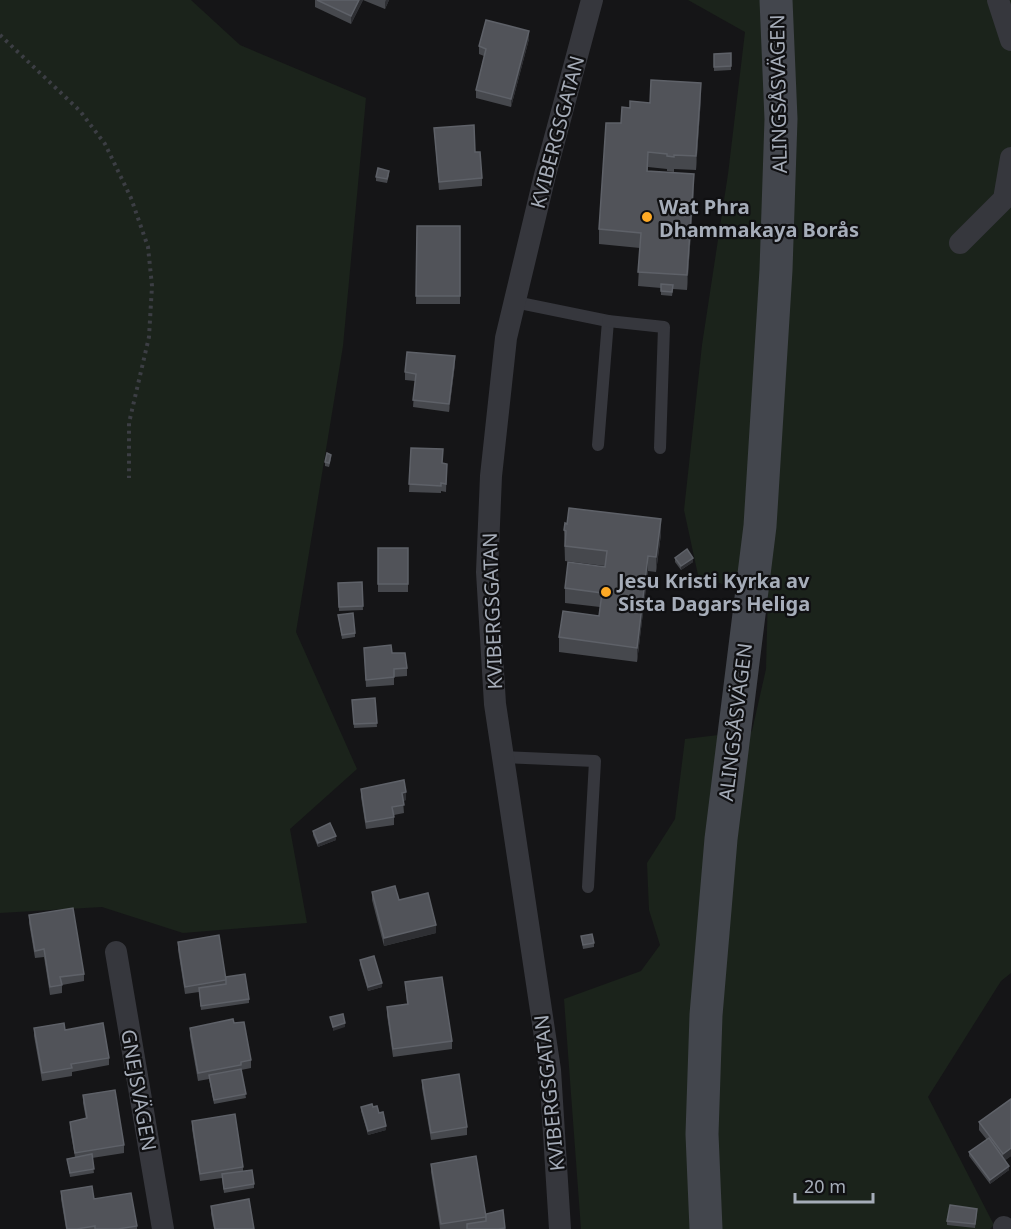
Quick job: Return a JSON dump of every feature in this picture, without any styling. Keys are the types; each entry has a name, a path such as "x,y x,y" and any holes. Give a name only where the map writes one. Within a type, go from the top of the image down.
{"main road":[{"name":"ALINGSÅSVÄGEN","path":"706,1229 702,1134 706,1016 721,839 760,526 775,281 781,119 776,0"}],"street":[{"name":"KVIBERGSGATAN","path":"560,1229 550,1070 495,704 488,560 491,476 506,338 545,175 592,0"},
{"path":"998,0 1011,40"},
{"path":"960,243 1004,199 1011,158"},
{"name":"GNEJSVÄGEN","path":"116,952 163,1229"}],"lane":[{"path":"515,302 608,321 664,327 660,448"},
{"path":"598,445 608,321"},
{"path":"503,757 595,761 588,887"}],"path":[{"path":"0,35 80,111 105,144 131,198 148,247 152,286 149,337 129,423 129,478"}],"shaded area":[{"path":"0,0 191,0 240,45 366,98 343,346 296,632 357,769 290,829 307,923 183,933 102,907 0,913"},
{"path":"688,0 1011,0 1011,973 1001,981 928,1097 994,1225 990,1229 581,1229 564,999 641,971 660,945 649,910 647,863 675,819 685,739 752,731 766,669 768,592 722,584 698,575 684,510 702,345 728,174 745,32"}],"building":[{"path":"317,0 359,0 351,16"},
{"path":"486,20 529,31 511,99 476,90 486,49 479,46"},
{"path":"731,53 731,66 714,67 714,54"},
{"name":"Wat Phra Dhammakaya Borås","path":"651,80 701,83 696,156 674,155 674,157 648,152 647,171 694,174 687,275 638,272 641,233 599,229 606,123 621,123 622,107 630,108 630,101 650,103"},
{"path":"474,125 475,152 480,152 482,178 439,182 434,128"},
{"path":"378,168 389,171 387,179 376,177"},
{"path":"417,226 460,226 460,296 416,296"},
{"path":"661,284 673,285 672,292 661,291"},
{"path":"407,352 455,356 449,404 413,400 416,374 405,372"},
{"path":"411,448 443,449 442,463 447,464 446,484 441,483 441,486 409,484"},
{"path":"327,453 331,455 329,463 325,462"},
{"name":"Jesu Kristi Kyrka av Sista Dagars Heliga","path":"569,508 661,519 656,557 648,556 637,648 559,637 563,611 599,616 602,593 565,588 568,562 605,567 607,551 565,546 566,531 564,530"},
{"path":"378,548 408,548 408,584 378,584"},
{"path":"687,549 693,558 681,566 675,558"},
{"path":"362,582 363,606 339,607 338,583"},
{"path":"353,613 355,633 342,635 338,615"},
{"path":"391,645 392,653 405,653 407,668 394,669 394,677 366,680 364,648"},
{"path":"375,698 377,723 354,724 352,700"},
{"path":"404,780 406,792 402,793 404,805 392,807 394,817 366,822 361,789"},
{"path":"330,823 336,836 318,843 313,831"},
{"path":"395,886 399,900 428,893 436,925 384,938 372,892"},
{"path":"73,908 84,974 60,977 62,985 50,987 44,949 35,951 29,915"},
{"path":"592,934 594,943 583,945 581,936"},
{"path":"219,935 226,980 185,987 178,942"},
{"path":"374,956 382,983 368,987 360,960"},
{"path":"245,974 249,999 201,1006 199,988 226,984 226,977"},
{"path":"442,977 452,1041 393,1049 387,1007 408,1004 405,982"},
{"path":"343,1014 345,1023 333,1027 330,1017"},
{"path":"233,1019 234,1023 244,1022 251,1060 241,1062 241,1065 198,1073 190,1028"},
{"path":"64,1023 65,1030 103,1023 109,1058 71,1064 72,1068 42,1073 34,1028"},
{"path":"241,1069 246,1094 214,1100 209,1075"},
{"path":"459,1074 467,1127 431,1133 422,1080"},
{"path":"115,1090 124,1145 75,1153 70,1122 87,1118 83,1095"},
{"path":"1011,1099 1011,1148 1003,1154 979,1122"},
{"path":"372,1104 373,1107 377,1106 379,1113 383,1112 386,1126 368,1131 361,1107"},
{"path":"235,1114 243,1167 200,1174 192,1121"},
{"path":"989,1138 1009,1166 990,1180 969,1152"},
{"path":"92,1154 94,1169 70,1173 67,1159"},
{"path":"476,1156 486,1217 441,1224 431,1164"},
{"path":"252,1170 254,1184 224,1189 222,1174"},
{"path":"92,1186 94,1199 131,1193 137,1226 118,1229 95,1229 95,1226 67,1229 61,1191"},
{"path":"249,1199 254,1229 215,1229 211,1206"},
{"path":"950,1205 977,1209 975,1224 947,1221"},
{"path":"503,1210 505,1228 467,1229 467,1224 486,1221 486,1214"}],"place":[{"name":"Wat Phra Dhammakaya Borås","path":"647,217"},
{"name":"Jesu Kristi Kyrka av Sista Dagars Heliga","path":"606,592"}]}
